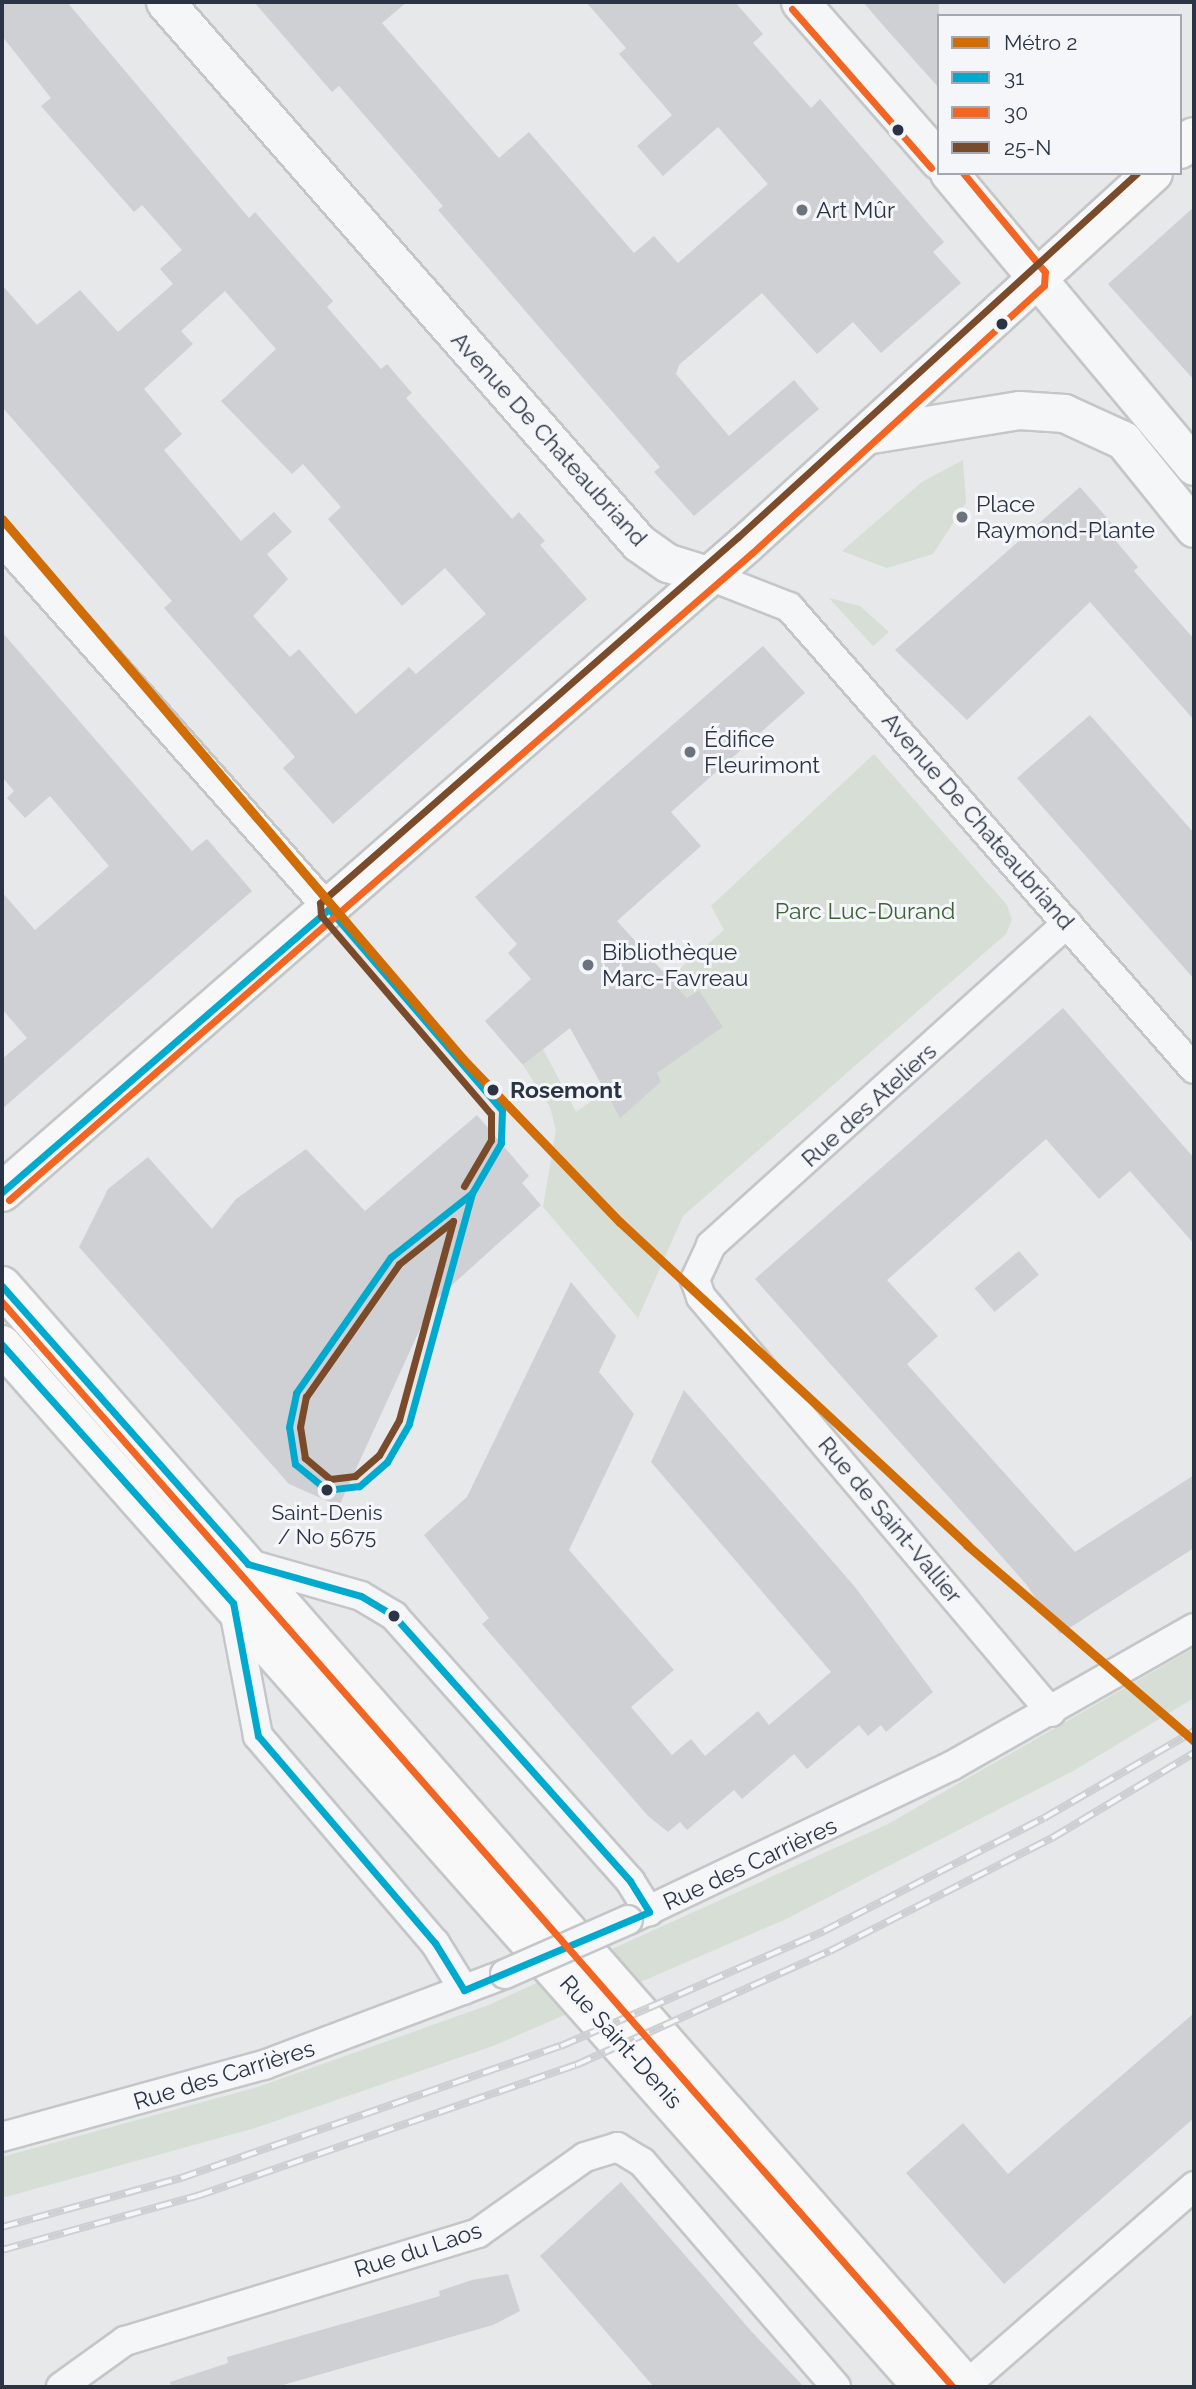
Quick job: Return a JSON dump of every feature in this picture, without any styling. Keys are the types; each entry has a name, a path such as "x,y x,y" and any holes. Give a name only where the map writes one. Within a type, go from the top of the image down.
{"main road":[{"path":"2,1192 710,576 1151,175"},
{"name":"Rue Saint-Denis","path":"2,1286 966,2386"},
{"name":"Rue Saint-Denis","path":"2,1345 233,1603 923,2387"}],"street":[{"name":"Avenue De Chateaubriand","path":"165,2 639,543 668,563 710,576 789,607 1194,1069"},
{"path":"800,2 937,159"},
{"path":"951,175 1194,466"},
{"path":"865,435 1030,409 1072,415 1112,432 1194,528"},
{"path":"2,541 329,909"},
{"name":"Rue des Ateliers","path":"701,1297 695,1273 711,1245 1067,923"},
{"name":"Rue de Saint-Vallier","path":"701,1297 1051,1712"},
{"path":"248,1564 361,1596 394,1616 630,1881 638,1916"},
{"path":"233,1603 258,1736 435,1943 464,1990"},
{"name":"Rue des Carrières","path":"2,2137 264,2065 505,1974 833,1826 1051,1712 1194,1628"},
{"name":"Rue du Laos","path":"61,2387 125,2341 478,2232 585,2157 617,2147 642,2162 836,2387"},
{"path":"966,2386 1194,2186"}],"green space":[{"path":"963,460 966,503 933,554 887,568 842,551 922,482"},
{"path":"829,598 860,606 889,632 873,646"},
{"name":"Parc Luc-Durand","path":"874,754 1007,905 1012,920 1006,934 683,1216 638,1318 543,1207 556,1130 550,1107 523,1065 543,1049 576,1112 604,1092 620,1117 661,1082 649,1058 674,1061 723,1027 699,990 687,998 669,978 724,930 711,906"},
{"path":"1194,1648 1194,1698 1073,1771 786,1919 493,2046 255,2128 2,2198 2,2157 258,2087 486,2006 888,1824"}],"building":[{"path":"2,2 67,2 249,218 255,212 333,301 327,307 381,369 387,364 412,393 406,398 512,519 519,512 545,541 540,545 587,599 333,824 283,768 295,757 164,608 172,601 2,407 2,285 37,325 80,290 118,332 173,284 160,269 182,250 142,205 134,212 41,106 51,98 2,36","holes":["225,291 276,349 221,401 292,474 303,464 341,507 328,519 402,606 445,568 486,614 416,674 409,667 356,714 299,649 290,657 253,616 288,579 267,554 292,532 274,512 241,541 164,450 182,434 144,389 193,344 181,331"]},
{"path":"254,2 407,2 382,23 499,158 529,132 634,253 654,236 678,263 768,184 718,127 663,176 637,146 672,115 619,54 626,48 586,2 735,2 763,34 753,43 811,108 820,99 944,242 933,252 961,283 881,353 853,322 817,354 762,293 679,365 676,374 729,436 794,380 819,409 694,516 654,472 660,467 438,210 443,206 339,86 332,92"},
{"path":"863,2 939,2 937,86"},
{"path":"1194,207 1194,380 1108,284"},
{"path":"1080,487 1115,527 1109,533 1138,567 1134,571 1194,639 1194,720 1090,602 967,720 895,650"},
{"path":"2,632 192,851 207,839 252,891 2,1109 2,1059 27,1038 2,1009 2,892 35,930 109,866 50,796 25,818 7,798 14,791 2,777"},
{"path":"763,646 805,693 671,812 701,846 617,921 687,998 699,990 723,1027 657,1073 661,1082 620,1118 570,1028 523,1065 485,1021 531,979 508,953 517,944 475,897"},
{"path":"1090,715 1194,833 1194,979 1017,778"},
{"path":"1063,1008 1194,1158 1194,1244 1130,1171 1099,1199 1046,1139 887,1280 938,1336 907,1364 1075,1552 1194,1475 1194,1548 1060,1634 1026,1584 755,1279"},
{"path":"477,1115 529,1176 522,1183 541,1205 432,1303 339,1506 289,1484 79,1247 108,1189 148,1157 212,1229 236,1199 306,1149 365,1211"},
{"path":"1019,1251 1039,1275 994,1312 975,1288"},
{"path":"571,1282 616,1336 599,1372 634,1414 569,1550 674,1670 631,1707 672,1755 691,1739 705,1756 758,1711 769,1725 831,1672 651,1462 684,1390 855,1587 933,1692 886,1732 881,1725 868,1736 859,1725 807,1769 794,1754 742,1799 734,1790 687,1830 680,1822 668,1832 648,1816 482,1624 489,1618 424,1535 467,1497"},
{"path":"1194,2013 1194,2118 1004,2284 906,2173 963,2123 1008,2174"},
{"path":"621,2182 752,2332 804,2387 654,2387 540,2256"},
{"path":"508,2274 520,2311 493,2325 276,2387 171,2387 170,2382 228,2363 227,2357 440,2296 439,2291 472,2280"}],"railway":[{"path":"2,2227 181,2178 561,2046 824,1931 1044,1818 1194,1731"},
{"path":"2,2250 197,2196 576,2065 830,1951 1052,1838 1194,1753"}],"metro line":[{"name":"2","path":"2,519 462,1058 620,1222 967,1545 1194,1741"}],"transit line":[{"name":"30","path":"792,9 931,168"},
{"name":"30","path":"9,1200 752,553 1044,285 1045,272 965,175"},
{"name":"25-N","path":"464,1186 491,1140 491,1114 321,916 320,903 738,537 1135,175"},
{"name":"31","path":"2,1192 329,909 502,1110 501,1143 472,1193"},
{"name":"31","path":"472,1193 409,1424 387,1462 359,1486 327,1490 295,1464 289,1427 296,1393 391,1257 472,1193"},
{"name":"25-N","path":"453,1221 399,1420 379,1455 355,1476 330,1479 305,1458 300,1427 306,1397 399,1264 453,1221"},
{"name":"31","path":"2,1286 248,1564 361,1596 394,1616 630,1881 649,1912 464,1990 435,1943 258,1736 233,1603 2,1345"},
{"name":"30","path":"2,1302 953,2387"}],"place":[{"name":"Art Mûr","path":"802,210"},
{"name":"Place Raymond-Plante","path":"962,517"},
{"name":"Édifice Fleurimont","path":"690,752"},
{"name":"Bibliothèque Marc-Favreau","path":"588,965"},
{"name":"Rosemont","path":"493,1090"},
{"name":"Saint-Denis / No 5675","path":"327,1490"}]}
